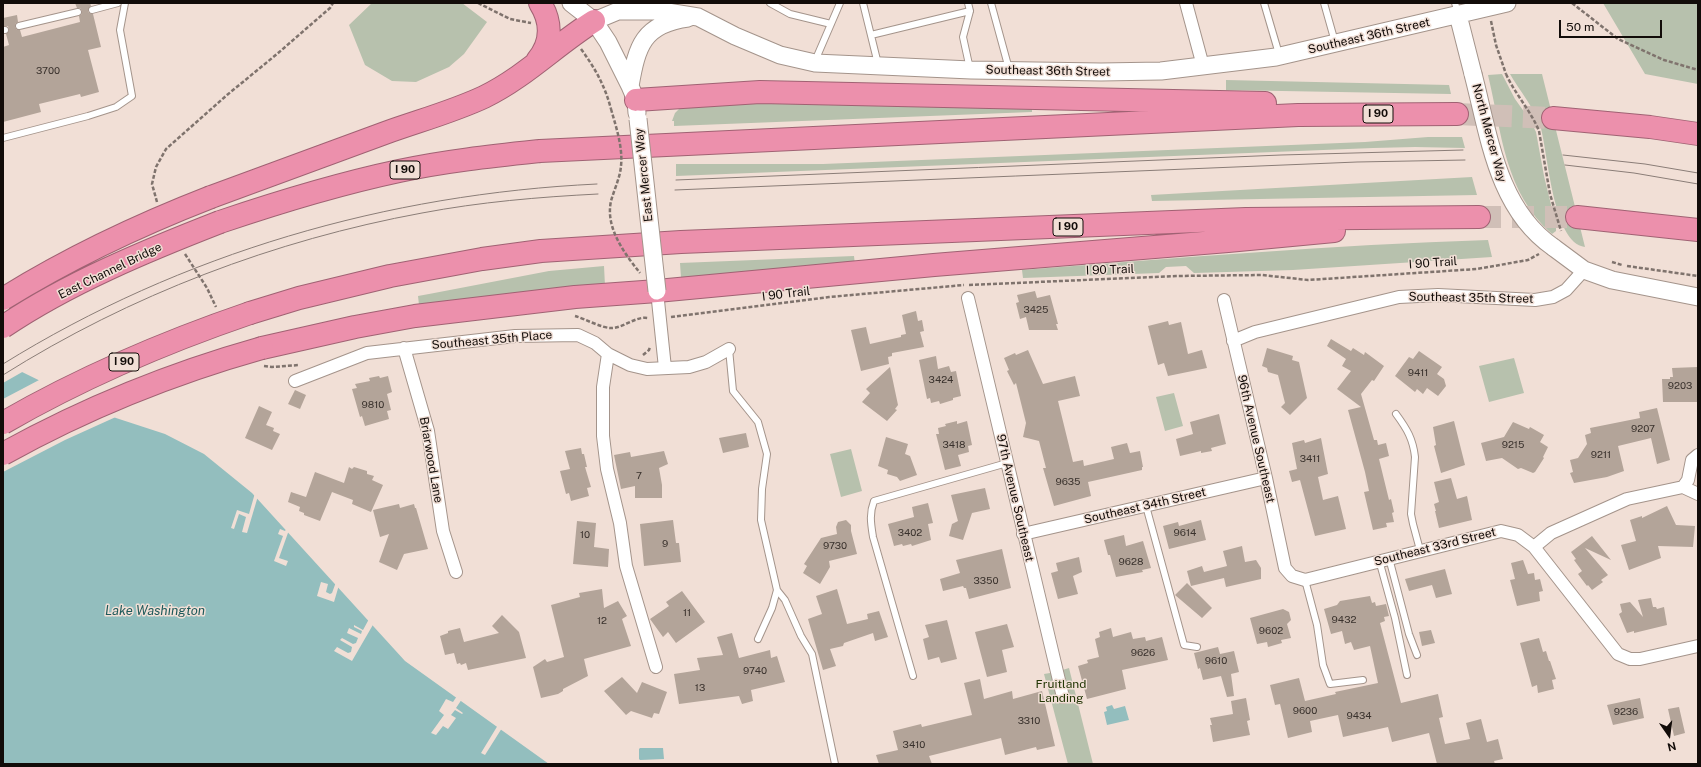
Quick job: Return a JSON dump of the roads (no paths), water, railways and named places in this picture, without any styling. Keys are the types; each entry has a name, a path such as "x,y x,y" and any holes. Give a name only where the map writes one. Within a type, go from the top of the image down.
{"highway":[{"path":"535,64 542,55 547,44 549,32 547,16 537,13"},
{"path":"3,299 35,279 140,226 211,197 380,135 452,111 486,96 535,64 572,35 594,21"},
{"path":"635,102 760,92 1267,103 1298,115"},
{"name":"I 90","path":"1298,115 1457,114"},
{"name":"East Channel Bridge","path":"3,327 50,299 117,265 183,236 220,222 306,194 386,174 471,159 540,150 1298,115"},
{"path":"1553,118 1650,127 1698,134"},
{"name":"I 90","path":"3,423 115,366 201,330 250,313 306,296 390,276 468,261 541,250 681,242 1246,219 1479,217"},
{"path":"1577,217 1698,230"},
{"path":"3,454 55,427 121,398 190,371 262,348 355,327 416,316 575,297 650,284 934,265 1228,242 1455,218"}],"street":[{"name":"East Mercer Way","path":"571,3 594,21 608,42 635,102 650,284 665,368"},
{"path":"1186,3 1203,66"},
{"name":"Southeast 36th Street","path":"594,21 618,11 661,11 698,17 735,36 780,55 815,63 970,70 1101,72 1161,71 1279,56 1335,43 1457,9 1507,3"},
{"name":"North Mercer Way","path":"1457,9 1498,172 1505,189 1526,222 1548,249 1584,270 1612,280 1698,297"},
{"path":"635,102 638,51 648,34 660,26 672,21 698,17"},
{"name":"Southeast 35th Street","path":"1233,341 1255,332 1398,297 1438,295 1535,300 1553,297 1566,290 1584,270"},
{"name":"97th Avenue Southeast","path":"968,298 1062,698"},
{"name":"96th Avenue Southeast","path":"1224,300 1266,478 1285,568 1292,576 1305,580"},
{"name":"Southeast 35th Place","path":"295,381 367,353 515,336 578,336 595,344 608,354 630,365 647,369 688,367 706,362 729,350"},
{"name":"Briarwood Lane","path":"404,348 428,431 443,531 456,572"},
{"path":"608,354 603,387 603,436 607,469 620,523 626,566 656,667"},
{"path":"1683,487 1688,480 1692,460 1698,455"},
{"name":"Southeast 34th Street","path":"1023,534 1266,478"},
{"path":"1534,547 1551,533 1627,499 1683,487 1698,494"},
{"name":"Southeast 33rd Street","path":"1305,580 1420,550 1501,531 1518,535 1534,547 1618,654 1630,659 1640,659 1698,646"}],"lane":[{"path":"92,10 118,3"},
{"path":"3,138 116,107 132,96 120,30 125,3"},
{"path":"770,3 790,14 831,24"},
{"path":"815,63 840,3"},
{"path":"863,3 878,65"},
{"path":"968,3 970,11 963,37 970,70"},
{"path":"991,3 1009,70"},
{"path":"1264,3 1279,56"},
{"path":"1324,3 1335,43"},
{"path":"871,35 970,11"},
{"path":"20,26 78,12"},
{"path":"729,350 733,391 758,422 768,454 762,489 761,520 777,590 772,608 758,639"},
{"path":"1396,414 1408,430 1414,448 1411,514 1412,524 1420,550"},
{"path":"913,676 873,537 870,518 874,501 1006,463"},
{"path":"1146,506 1184,646 1197,647"},
{"path":"1384,559 1417,655"},
{"path":"1384,559 1394,618 1407,675"},
{"path":"1305,580 1317,625 1323,665 1330,684 1363,680"},
{"path":"777,590 786,600 801,636 812,654 835,764"}],"water":[{"name":"Lake Washington","path":"18,370 116,418 165,434 204,454 252,493 405,661 549,764 3,764 3,373"},
{"path":"1112,705 1114,709 1125,706 1129,720 1107,725 1104,712 1107,711 1106,707"},
{"path":"640,748 663,748 664,759 640,760"}],"tunnel":[{"path":"1457,114 1553,118"},
{"path":"1479,217 1577,217"}],"tram line":[{"path":"676,180 1281,155 1463,150"},
{"path":"1563,155 1645,164 1698,173"},
{"path":"675,190 1357,162 1465,160"},
{"path":"1565,165 1634,173 1698,184"},
{"path":"3,364 71,325 142,290 214,261 288,236 364,216 441,201 519,190 597,184"},
{"path":"3,375 51,346 101,320 153,296 205,274 312,238 367,224 444,209 510,200 598,194"}],"park label":[{"name":"Fruitland Landing","path":"1061,691"}]}
